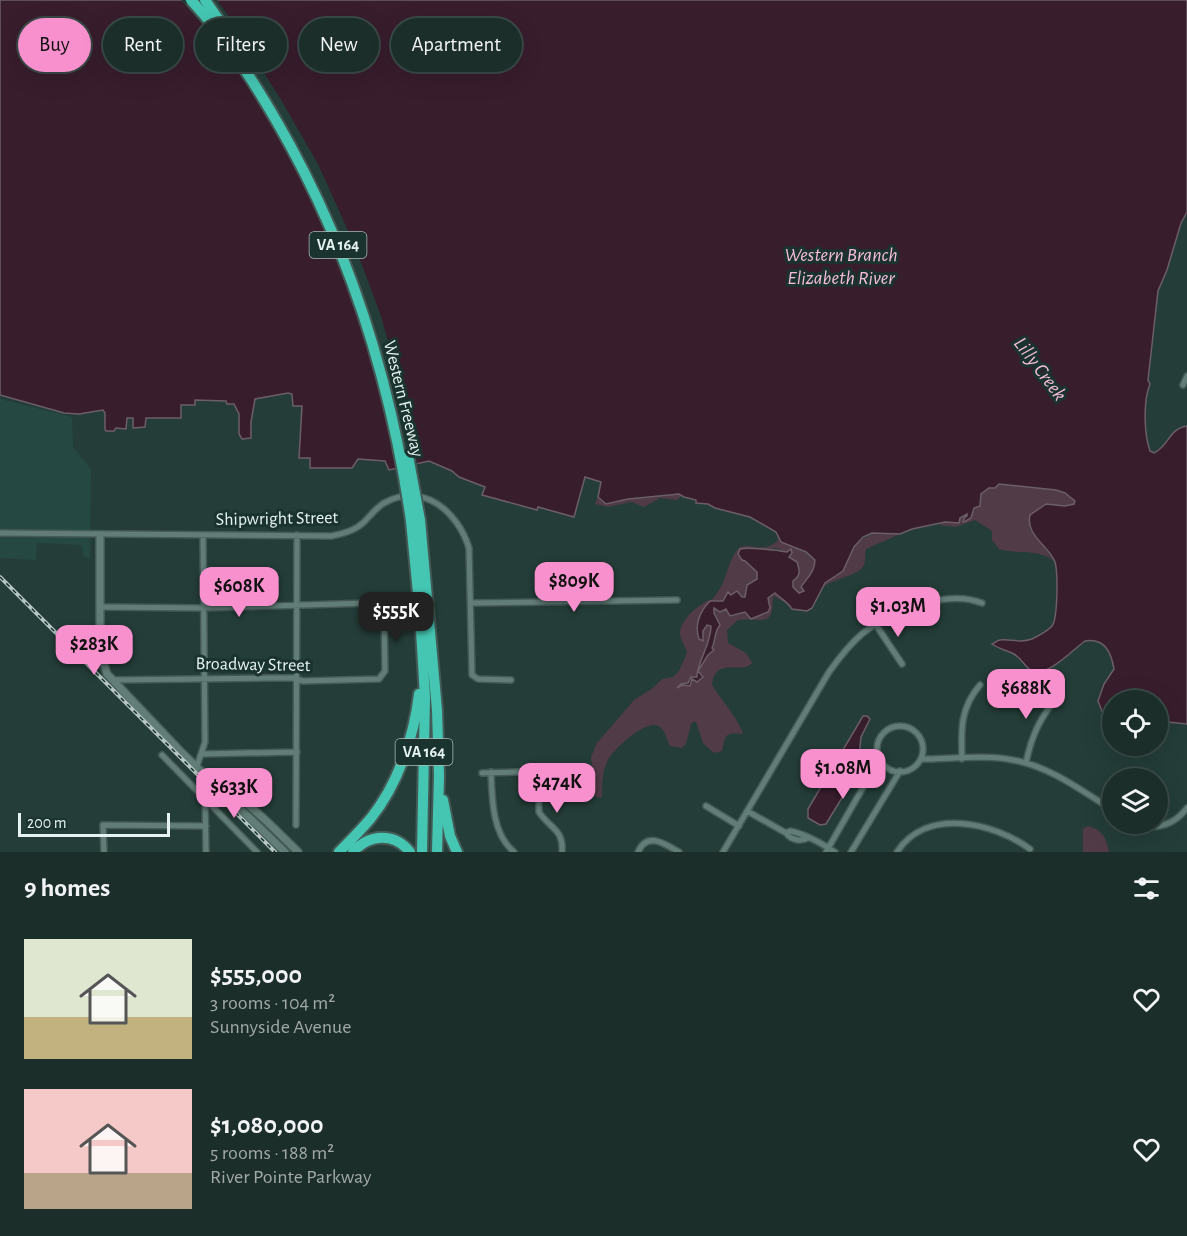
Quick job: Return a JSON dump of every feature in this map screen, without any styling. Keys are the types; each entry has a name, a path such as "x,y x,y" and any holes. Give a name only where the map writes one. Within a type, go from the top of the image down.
{"highway":[{"name":"Western Freeway","path":"191,0 223,38 250,77 312,185 354,286 383,376 415,521 425,697 422,852"},
{"name":"Western Freeway","path":"205,0 249,62 316,181 347,251 368,307 395,398 415,521 435,687 439,776 437,852"},
{"path":"339,852 375,811 398,772 413,730 422,652"},
{"path":"439,776 448,827 457,852"},
{"path":"353,852 365,841 383,837 400,842 410,852"}],"street":[{"path":"1183,386 1187,376"},
{"name":"Shipwright Street","path":"0,533 331,536 346,533 358,527 387,501 402,496 426,499 440,505 454,517 466,537 471,557 473,677 511,680"},
{"path":"100,535 100,652 104,668 112,680 285,852"},
{"path":"198,767 205,742 203,535"},
{"path":"296,825 297,535"},
{"path":"723,852 836,662 862,634 908,608 927,603 963,598 982,603"},
{"path":"471,603 677,600"},
{"path":"101,608 204,608 297,604"},
{"name":"Broadway Street","path":"112,680 379,679 383,675 385,666 383,610 375,604 297,604"},
{"path":"876,625 902,664"},
{"path":"962,759 962,718 968,702 980,685"},
{"path":"1026,763 1037,725 1060,693"},
{"path":"898,726 909,727 918,734 922,743 921,759 912,768 900,771 890,769 880,758 878,748 880,737 888,729 898,726"},
{"path":"202,754 297,752"},
{"path":"162,755 257,852"},
{"path":"827,850 880,758"},
{"path":"921,759 996,758 1026,763 1048,772 1102,804"},
{"path":"198,767 245,801 298,852"},
{"path":"538,771 539,812 555,828 561,838 561,852"},
{"path":"482,772 551,771"},
{"path":"851,852 900,771"},
{"path":"491,772 499,830 506,845 514,852"},
{"path":"205,798 206,852"},
{"path":"706,806 739,826"},
{"path":"1168,824 1181,816 1187,808"},
{"path":"747,811 786,833 790,831 804,834 827,850 835,852"},
{"path":"897,852 912,835 927,827 942,824 971,825 990,829 1030,849"},
{"path":"104,852 104,825 206,826"},
{"path":"638,852 641,846 651,840 664,843 679,852"}],"shaded area":[{"path":"0,399 72,417 73,447 91,469 90,558 83,557 82,545 37,543 36,560 0,558"},
{"path":"999,484 1065,492 1075,501 1074,504 1065,506 1046,504 1029,518 1030,529 1055,562 1035,553 999,549 992,540 992,531 975,520 956,527 938,525 945,522 959,523 959,519 967,513 968,516 963,521 968,520 975,508 980,505 981,494"},
{"path":"682,495 677,500 660,498 644,507 631,502 608,507 595,504 598,497 606,504 628,499"},
{"path":"883,532 900,534 866,549 864,564 859,571 823,587 824,583 841,570 861,540"},
{"path":"777,534 784,543 806,553 815,560 812,574 802,585 804,591 799,593 793,587 790,549 787,552 775,548 766,550 744,548 738,554 757,572 757,579 747,584 745,598 737,592 723,601 710,601 700,615 697,626 699,637 703,641 703,631 707,625 711,626 698,671 713,651 717,620 714,608 726,609 730,616 745,612 753,618 765,614 770,608 768,598 775,593 786,602 792,609 803,611 792,610 786,603 773,596 771,614 768,618 738,620 727,630 728,643 746,653 752,663 748,666 724,668 714,676 712,684 743,734 729,734 725,738 722,751 714,753 703,743 696,722 691,724 686,744 682,748 670,746 664,732 658,726 646,727 630,737 610,757 604,770 601,798 595,796 591,757 597,743 634,700 653,688 662,679 673,677 679,671 687,653 681,637 681,627 692,612 711,600 718,591 735,552 743,546 768,547 778,540","holes":["698,671 703,677 692,679 689,686 682,685 678,688 681,684 688,684 694,676 697,677"]},
{"path":"1088,826 1103,835 1109,852 1083,852 1083,829"}],"water":[{"name":"Western Branch Elizabeth River","path":"0,0 1187,0 1187,212 1181,223 1158,291 1145,418 1148,444 1150,451 1154,453 1176,430 1187,426 1187,724 1168,722 1168,690 1102,690 1102,711 1098,701 1104,684 1114,669 1109,652 1098,642 1085,641 1052,667 1038,672 1032,671 1014,654 992,644 999,640 1032,639 1052,626 1057,595 1055,562 1034,534 1029,522 1030,515 1046,504 1065,506 1074,504 1075,501 1065,493 1056,490 999,484 981,494 980,506 974,508 971,518 964,522 967,514 960,518 959,523 945,522 900,534 872,533 863,537 854,547 843,571 825,583 812,608 807,611 792,609 775,593 768,598 770,608 768,612 751,619 745,612 730,616 726,609 720,612 714,608 720,625 712,648 714,650 698,671 703,677 697,682 692,679 690,686 682,685 677,688 681,684 688,683 691,677 697,677 697,672 711,626 707,625 703,631 703,641 699,639 698,623 706,605 710,601 723,601 728,592 731,595 737,591 745,597 747,585 757,579 757,572 738,554 740,549 787,552 791,549 792,553 789,557 797,562 799,570 799,575 793,581 793,587 799,593 804,591 801,587 812,572 815,560 806,552 781,542 776,532 750,517 708,504 696,503 696,500 679,494 628,499 606,504 598,497 601,482 585,477 574,517 482,495 485,487 459,477 452,471 429,461 389,470 385,461 358,459 352,468 310,468 310,458 299,458 302,406 293,406 292,394 288,393 255,399 251,438 242,439 239,434 239,414 234,404 227,404 226,401 195,400 195,405 181,405 181,418 146,418 145,427 133,428 133,418 127,418 126,429 116,428 114,431 106,431 103,410 79,414 64,413 0,395"},
{"path":"863,716 870,719 861,737 858,766 853,780 826,824 820,825 808,818 808,809"}],"pier":[{"path":"181,0 217,0 230,18 197,18"},
{"path":"238,72 263,72 318,164 355,246 381,316 400,383 418,467 398,472 381,391 361,323 336,254 283,143"}],"railway":[{"path":"0,577 275,852"}],"water label":[{"name":"Lilly Creek","path":"1040,369"}]}
